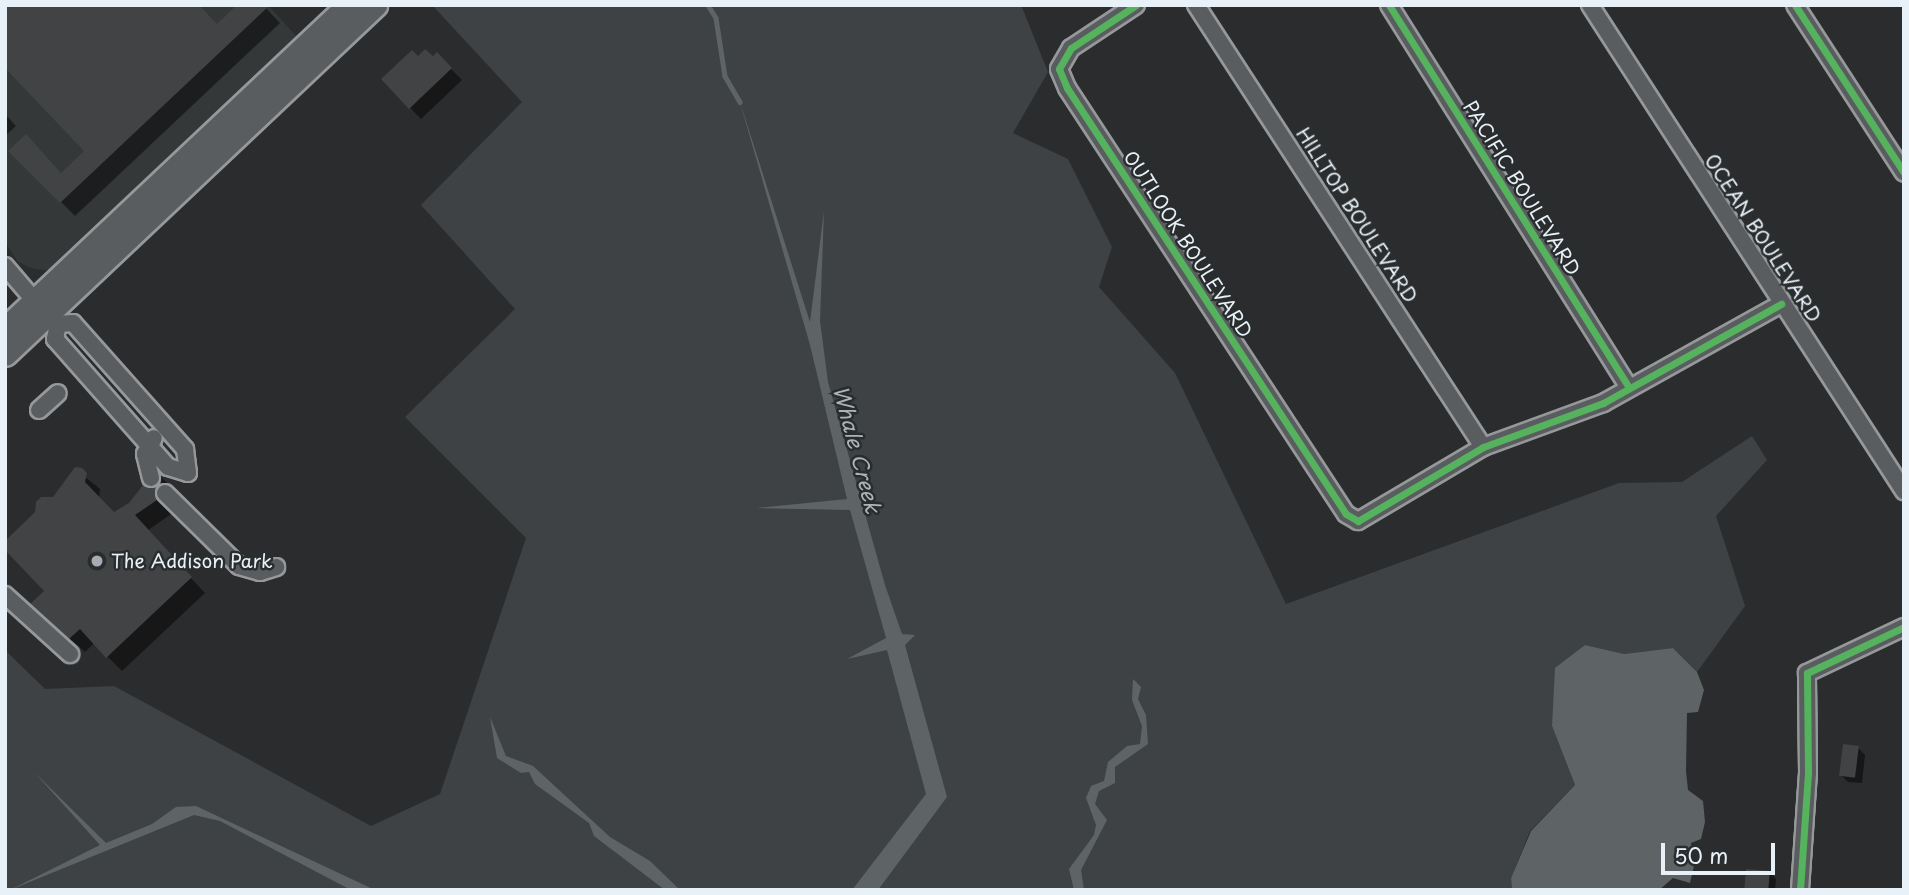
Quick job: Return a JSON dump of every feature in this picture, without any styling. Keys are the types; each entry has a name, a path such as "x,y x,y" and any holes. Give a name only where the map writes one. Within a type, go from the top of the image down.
{"highway":[{"path":"5,354 349,5"},
{"path":"5,329 47,312 375,5"}],"street":[{"name":"OUTLOOK BOULEVARD","path":"1136,5 1071,48 1059,69 1067,88 1346,514 1358,521 1483,447"},
{"name":"HILLTOP BOULEVARD","path":"1196,5 1483,447"},
{"name":"PACIFIC BOULEVARD","path":"1389,5 1629,388"},
{"name":"OCEAN BOULEVARD","path":"1590,5 1904,491"},
{"path":"1795,5 1904,173"},
{"path":"5,266 47,312 73,323 185,449 188,473 168,467 55,339 47,312"},
{"path":"1483,447 1603,403 1781,304"},
{"path":"39,410 58,393"},
{"path":"151,478 144,462 149,444 164,426"},
{"path":"164,493 239,566 260,572 276,567"},
{"path":"5,595 70,654"},
{"path":"1800,890 1808,773 1807,673 1904,627"}],"shaded area":[{"path":"5,5 268,5 298,38 60,263 47,270 34,269 18,262 5,242"},
{"path":"432,5 1021,5 1048,72 1013,133 1068,159 1112,247 1099,287 1175,373 1286,604 1619,483 1682,482 1752,436 1767,460 1716,516 1745,606 1697,672 1673,648 1624,654 1585,645 1552,726 1575,785 1530,831 1511,878 1512,890 5,890 5,650 45,689 114,686 371,826 440,794 526,538 405,417 515,309 421,205 522,102"},
{"name":"Whale Creek","path":"739,99 810,322 824,211 820,321 828,382 885,585 902,634 915,635 905,645 947,797 878,890 852,890 926,794 887,650 847,659 886,638 850,510 756,508 847,499 810,345"},
{"path":"1585,645 1624,654 1673,648 1697,672 1704,690 1698,712 1687,713 1686,771 1688,790 1703,801 1705,822 1701,839 1691,843 1694,866 1690,883 1673,878 1659,890 1512,890 1511,878 1531,831 1575,785 1552,726 1555,668"},
{"path":"1133,679 1141,687 1138,699 1146,715 1148,744 1115,767 1115,783 1099,791 1095,804 1107,820 1081,870 1084,890 1074,890 1069,869 1094,835 1096,825 1086,798 1091,786 1104,781 1108,762 1127,746 1140,744 1142,726 1132,700"},
{"path":"490,717 506,756 533,766 610,837 650,861 680,890 665,890 594,836 589,823 535,784 529,772 521,773 497,758"},
{"path":"35,773 106,843 152,824 176,807 196,806 375,890 351,890 220,821 194,815 10,890 100,845"}],"building":[{"path":"5,5 199,5 217,24 237,5 270,5 60,203 8,151 26,134 61,173 84,151 5,68"},
{"path":"425,49 433,56 437,52 452,68 409,109 381,79 412,50 418,56"},
{"name":"The Addison Park","path":"75,467 82,468 87,473 85,482 114,512 129,503 143,485 157,486 157,500 135,515 192,577 106,658 80,629 69,639 30,604 44,591 5,550 5,541 35,512 36,502 41,497 53,497"},
{"path":"1843,744 1859,746 1855,778 1839,776"},
{"path":"1746,869 1770,871 1768,890 1744,888"}],"waterway":[{"name":"Whale Creek","path":"708,5 716,18 725,76 740,102"}],"cycle path":[{"path":"1136,5 1071,48 1059,69 1067,88 1346,514 1358,521 1483,447 1603,403 1781,304"},
{"path":"1389,5 1629,388"},
{"path":"1795,5 1904,173"},
{"path":"1800,890 1808,773 1807,673 1904,627"}],"place":[{"name":"The Addison Park","path":"97,561"}]}
